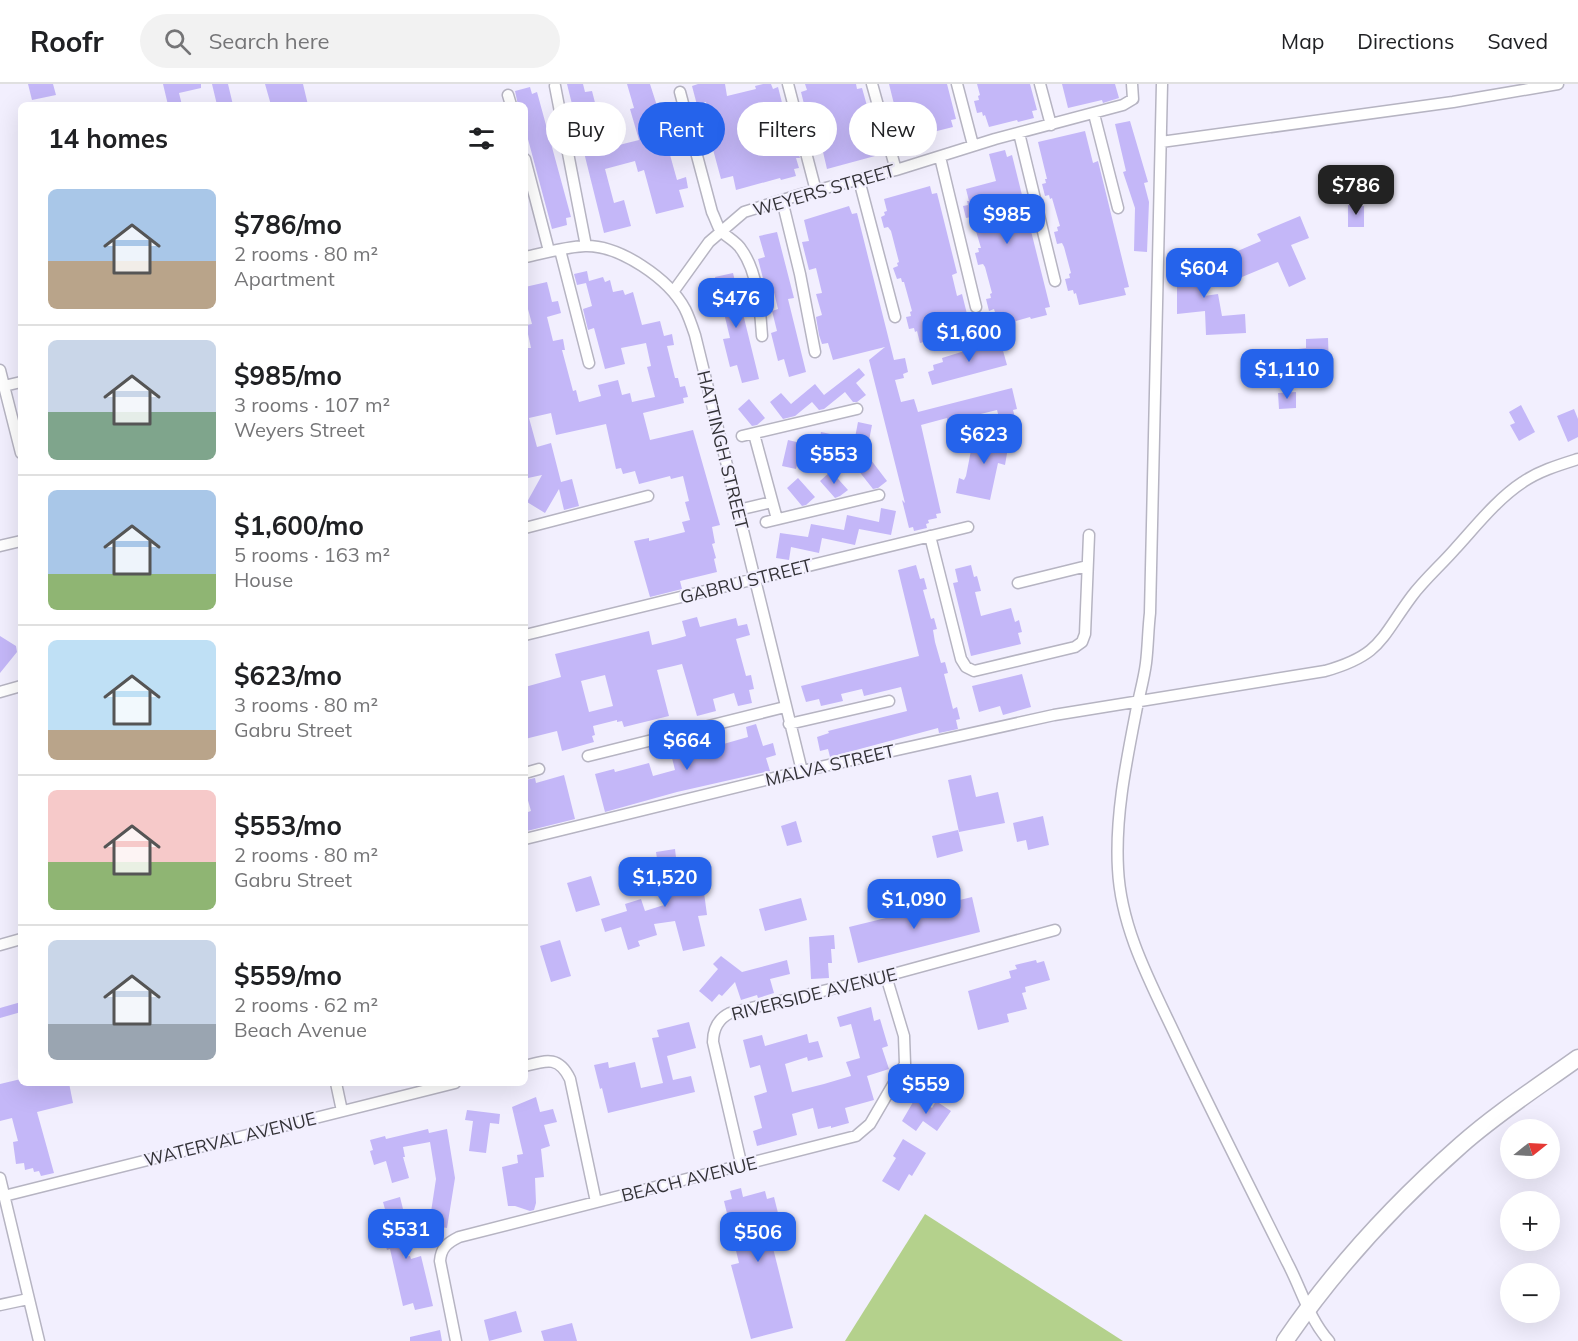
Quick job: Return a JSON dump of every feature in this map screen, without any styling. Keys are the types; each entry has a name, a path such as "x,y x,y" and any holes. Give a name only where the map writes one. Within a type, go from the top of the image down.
{"street":[{"path":"788,84 816,191"},
{"path":"872,84 896,170"},
{"path":"957,84 973,145"},
{"path":"1040,84 1051,125"},
{"path":"1162,84 1150,614 1146,664 1127,758 1119,829 1118,867 1126,921 1141,961 1189,1064 1309,1306 1313,1321 1329,1341"},
{"path":"1161,142 1453,102 1558,84"},
{"path":"555,86 586,246"},
{"name":"WEYERS STREET","path":"673,292 709,242 744,212 896,170 973,145 1124,105 1133,99 1133,88"},
{"path":"680,92 708,201 721,231 734,240 748,262 756,291 762,336"},
{"path":"1094,114 1118,208"},
{"path":"1019,133 1055,281"},
{"path":"939,157 976,307"},
{"path":"528,169 589,363"},
{"path":"859,180 895,316"},
{"path":"782,200 800,274 815,352"},
{"name":"HATTINGH STREET","path":"528,256 586,246 605,249 640,264 673,292 685,309 695,335 802,771"},
{"path":"0,370 18,441"},
{"path":"4,386 18,383"},
{"path":"742,436 857,409"},
{"path":"754,434 777,519"},
{"name":"MALVA STREET","path":"528,838 802,771 1054,715 1325,671 1360,659 1382,640 1412,596 1500,501 1525,480 1578,459"},
{"path":"765,522 879,495"},
{"path":"528,527 648,496"},
{"path":"738,510 772,502"},
{"name":"GABRU STREET","path":"528,634 968,527"},
{"path":"930,536 961,659 966,667 974,671 1075,647 1082,642 1085,634 1089,536"},
{"path":"0,546 18,541"},
{"path":"1018,583 1087,567"},
{"path":"0,692 18,687"},
{"path":"789,724 889,701"},
{"path":"588,756 785,707"},
{"path":"528,772 539,769"},
{"name":"RIVERSIDE AVENUE","path":"742,1167 713,1042 717,1024 730,1013 886,976 1055,930"},
{"path":"0,945 18,940"},
{"name":"BEACH AVENUE","path":"456,1341 440,1261 440,1254 445,1245 459,1238 856,1136 870,1124 905,1064 904,1036 886,976"},
{"path":"1285,1341 1309,1306 1364,1239 1462,1144 1578,1058"},
{"path":"528,1065 549,1061 559,1064 566,1070 570,1079 596,1202"},
{"path":"337,1086 342,1111"},
{"name":"WATERVAL AVENUE","path":"4,1196 443,1086"},
{"path":"0,1178 39,1341"},
{"path":"0,1305 28,1299"}],"green space":[{"path":"925,1214 1123,1341 845,1341"}],"building":[{"path":"28,84 53,84 56,95 32,100"},
{"path":"163,84 201,84 201,88 179,93 181,102 167,102"},
{"path":"212,84 228,84 232,102 216,102"},
{"path":"265,84 303,84 307,102 270,102"},
{"path":"567,84 583,84 585,92 592,91 595,102 571,102"},
{"path":"627,84 650,84 656,102 638,102 638,137 630,109 634,108"},
{"path":"725,84 727,96 756,89 755,86 763,84 771,84 773,89 778,87 782,102 737,102 737,156 799,156 800,158 796,158 799,168 794,169 796,176 736,190 733,176 721,179 715,156 725,156 725,102 696,102 692,86"},
{"path":"805,84 856,84 857,89 862,88 866,102 849,102 849,156 875,156 827,169 824,156 837,156 837,102 804,102 801,92 807,90"},
{"path":"889,84 947,84 956,119 951,120 953,127 937,131 937,102 894,102"},
{"path":"977,84 1030,84 1037,110 1032,111 1034,118 989,127 985,115 983,116 982,112 977,113 974,101 979,100 980,95"},
{"path":"1062,84 1115,84 1119,98 1103,103 1102,100 1068,108"},
{"path":"530,87 532,94 537,92 546,125 546,156 554,156 571,217 566,218 567,225 552,229 528,139 528,102 517,102 515,91"},
{"path":"1130,121 1148,182 1144,183 1149,202 1147,252 1134,251 1135,208 1123,172 1126,171 1115,124"},
{"path":"1085,131 1093,163 1098,161 1129,287 1124,288 1126,295 1079,305 1076,293 1074,294 1073,290 1068,291 1065,279 1070,278 1071,273 1064,247 1062,243 1057,244 1054,232 1058,231 1057,227 1060,226 1052,198 1050,199 1049,195 1045,196 1042,184 1046,183 1045,179 1047,179 1038,142"},
{"path":"638,140 638,156 670,156 677,180 686,177 688,188 679,190 684,207 656,214 644,170 638,172 635,161 605,169 614,203 624,200 631,226 604,233 585,156 626,156 626,143"},
{"path":"1005,150 1007,157 1012,155 1050,307 1045,308 1047,315 1031,319 1030,317 999,326 994,309 989,311 986,299 991,298 992,293 985,267 983,264 978,265 975,253 979,252 978,248 981,248 973,221 971,217 966,218 963,206 968,205 967,201 969,201 966,189 996,181 989,154"},
{"path":"930,186 932,194 937,193 957,273 952,275 957,296 962,294 971,330 920,343 917,331 915,332 914,328 909,329 906,317 911,316 912,311 904,282 901,278 897,279 893,268 898,266 899,262 891,231 888,227 884,228 881,217 887,211 884,199"},
{"path":"1348,205 1364,206 1364,227 1348,227"},
{"path":"849,206 852,214 857,213 894,360 905,358 908,372 903,374 904,378 895,380 901,402 914,399 918,412 1012,388 1017,409 1013,410 1016,421 1001,425 997,410 948,422 947,418 921,425 941,513 936,514 937,518 928,520 927,528 914,531 913,527 909,528 902,500 905,503 869,360 885,347 833,360 828,343 822,344 819,335 816,317 822,315 816,294 822,293 816,268 809,270 802,242 809,241 804,220"},
{"path":"1300,216 1309,238 1291,245 1306,279 1289,287 1278,262 1230,282 1219,259 1261,241 1257,234"},
{"path":"777,232 794,298 788,299 806,372 789,377 784,359 778,361 771,333 777,331 772,311 778,309 772,284 765,286 758,259 765,257 759,236"},
{"path":"1186,255 1205,255 1204,296 1218,294 1222,316 1245,314 1246,333 1206,335 1205,311 1177,314 1177,261 1186,261"},
{"path":"587,271 589,281 603,277 605,282 610,280 613,292 623,290 625,295 633,292 642,325 660,321 664,336 672,334 674,345 667,346 675,378 678,378 680,387 685,386 688,397 683,398 684,403 643,413 650,440 693,430 720,525 712,527 715,543 712,544 717,572 680,581 682,589 650,597 634,541 649,538 649,541 685,532 682,522 690,520 685,502 689,501 683,476 671,479 670,476 639,484 635,471 623,474 621,468 616,469 606,424 556,435 551,413 529,418 537,447 551,443 561,482 572,479 579,506 564,510 559,489 545,513 528,503 542,475 528,478 528,348 531,348 528,325 532,324 528,309 528,286 547,282 552,302 558,301 561,313 547,317 553,341 563,339 565,350 562,350 573,391 576,390 579,402 601,396 598,385 618,380 622,395 630,393 632,402 655,397 647,367 651,366 646,343 621,348 625,364 605,369 594,328 588,330 583,309 592,306 586,283 577,285 574,274"},
{"path":"733,273 759,379 742,383 737,365 730,367 723,339 730,338 724,313 718,315 714,299 720,298 715,277"},
{"path":"1328,338 1329,368 1307,368 1307,360 1298,360 1298,349 1306,348 1306,339"},
{"path":"1000,340 1007,365 932,385 928,372 934,370 933,365 943,362 942,358"},
{"path":"1270,357 1271,385 1257,386 1256,358"},
{"path":"859,368 865,375 856,383 866,395 857,402 853,402 845,392 824,409 819,410 812,402 795,416 783,419 770,402 781,393 791,404 815,384 824,395"},
{"path":"1296,392 1296,408 1279,409 1278,393"},
{"path":"749,399 765,418 757,425 752,426 738,409"},
{"path":"1521,405 1535,432 1519,441 1510,425 1515,423 1509,412"},
{"path":"1574,409 1578,419 1578,437 1568,442 1557,416"},
{"path":"858,422 872,425 867,451 853,448"},
{"path":"975,430 1006,436 1005,441 1009,442 1005,465 998,463 990,500 956,493 959,478 964,480 966,476"},
{"path":"821,432 835,435 830,460 800,454 796,469 782,466 788,440 818,447"},
{"path":"871,460 887,481 873,489 858,470"},
{"path":"831,471 848,490 835,498 820,481"},
{"path":"798,478 815,497 802,506 787,488"},
{"path":"881,508 896,511 891,535 859,529 855,545 822,538 819,553 791,547 789,560 776,558 780,533 808,537 811,524 844,530 847,515 879,522"},
{"path":"916,565 920,579 924,578 927,589 923,590 931,619 934,618 937,629 933,630 935,642 941,663 945,662 948,673 944,674 953,709 957,707 960,719 956,720 958,729 939,733 938,728 830,757 828,749 820,751 817,737 829,733 828,731 907,711 901,687 864,696 862,689 841,694 843,701 821,706 819,699 806,702 801,686 919,656 898,570"},
{"path":"971,565 981,591 975,592 981,616 1011,608 1015,622 1019,620 1022,632 1018,633 1021,644 971,656 953,583 958,582 955,569"},
{"path":"697,617 700,627 736,618 738,626 747,624 750,635 736,639 746,676 751,675 754,689 749,690 752,703 738,706 734,693 713,699 716,711 697,716 682,664 657,670 669,716 624,727 622,721 617,722 617,720 593,726 594,742 562,751 557,731 528,738 528,686 561,677 555,654 649,631 652,645 686,636 682,621","holes":["605,675 613,706 589,712 581,681"]},
{"path":"0,636 16,646 17,652 0,673"},
{"path":"1022,674 1031,707 1003,715 1000,706 979,712 972,686"},
{"path":"756,724 763,746 773,743 776,755 766,758 770,771 677,792 605,812 595,774 614,769 615,772 649,763 653,776 675,770 672,758 704,749 701,740 718,736 720,745 748,737 746,727"},
{"path":"564,775 575,819 528,831 528,812 531,811 528,800 528,779 535,778 536,783"},
{"path":"971,775 976,797 998,792 1005,823 959,832 948,780"},
{"path":"1043,816 1049,845 1028,850 1026,840 1017,842 1013,823"},
{"path":"796,821 802,842 787,846 781,826"},
{"path":"958,830 963,851 937,858 932,836"},
{"path":"675,849 677,866 686,865 689,887 703,885 707,915 698,916 705,946 683,951 675,921 654,924 657,935 638,941 640,946 628,950 621,927 605,932 601,919 627,911 625,904 641,899 645,911 664,905 656,852"},
{"path":"591,876 600,905 576,912 567,883"},
{"path":"972,897 980,932 858,963 849,927"},
{"path":"801,898 807,920 765,931 759,909"},
{"path":"834,935 835,949 831,949 832,963 828,963 829,978 811,979 809,937"},
{"path":"560,940 571,976 551,982 540,946"},
{"path":"721,956 742,972 787,960 790,974 770,979 774,993 741,1000 735,982 722,996 719,994 712,1002 699,991 718,969 713,964"},
{"path":"1036,960 1037,963 1044,961 1050,980 1025,987 1026,992 1022,993 1027,1009 1007,1014 1009,1022 978,1030 968,991 1011,978 1009,971 1017,969 1015,965"},
{"path":"18,1003 18,1013 0,1018 0,1008"},
{"path":"871,1007 874,1021 880,1019 888,1046 882,1048 889,1069 867,1076 874,1100 845,1108 849,1123 831,1128 831,1126 818,1129 813,1108 792,1114 797,1135 757,1146 753,1131 762,1128 754,1096 767,1092 760,1065 750,1068 743,1040 762,1035 765,1046 807,1034 809,1043 818,1041 823,1057 808,1061 807,1057 785,1064 792,1092 824,1084 851,1076 846,1062 860,1058 851,1024 840,1027 837,1017"},
{"path":"689,1022 696,1048 667,1056 673,1080 691,1076 695,1092 608,1113 594,1065 608,1062 609,1068 635,1062 641,1088 663,1083 652,1038 659,1037 657,1030"},
{"path":"18,1080 18,1086 70,1086 73,1103 37,1112 54,1173 41,1176 39,1171 34,1172 33,1168 25,1170 24,1163 16,1164 13,1142 18,1141 12,1118 0,1121 0,1084"},
{"path":"536,1097 540,1112 553,1109 557,1122 544,1125 550,1146 541,1149 544,1177 535,1178 536,1203 534,1210 530,1211 508,1206 502,1167 518,1163 517,1155 523,1154 512,1107"},
{"path":"916,1097 932,1108 936,1101 951,1111 937,1131 923,1121 916,1131 902,1121"},
{"path":"467,1110 500,1114 499,1124 490,1123 486,1153 469,1151 473,1121 465,1120"},
{"path":"428,1129 429,1133 447,1129 455,1178 447,1228 429,1225 436,1179 430,1142 403,1147 405,1157 403,1157 409,1178 392,1183 386,1161 374,1165 370,1151 373,1150 370,1140 385,1136 386,1139"},
{"path":"903,1139 926,1153 912,1176 909,1174 899,1191 882,1181 896,1158 893,1156"},
{"path":"741,1188 743,1197 765,1191 767,1199 774,1197 783,1233 770,1236 793,1328 751,1339 731,1265 739,1263 724,1201 732,1199 730,1191"},
{"path":"400,1197 409,1233 398,1236 404,1257 410,1256 411,1259 421,1256 433,1306 415,1310 413,1303 403,1306 390,1249 387,1250 383,1237 392,1235 383,1202"},
{"path":"516,1311 522,1332 489,1341 484,1320"},
{"path":"572,1323 577,1341 544,1341 541,1331"},
{"path":"440,1330 442,1341 410,1341 410,1337"}]}
